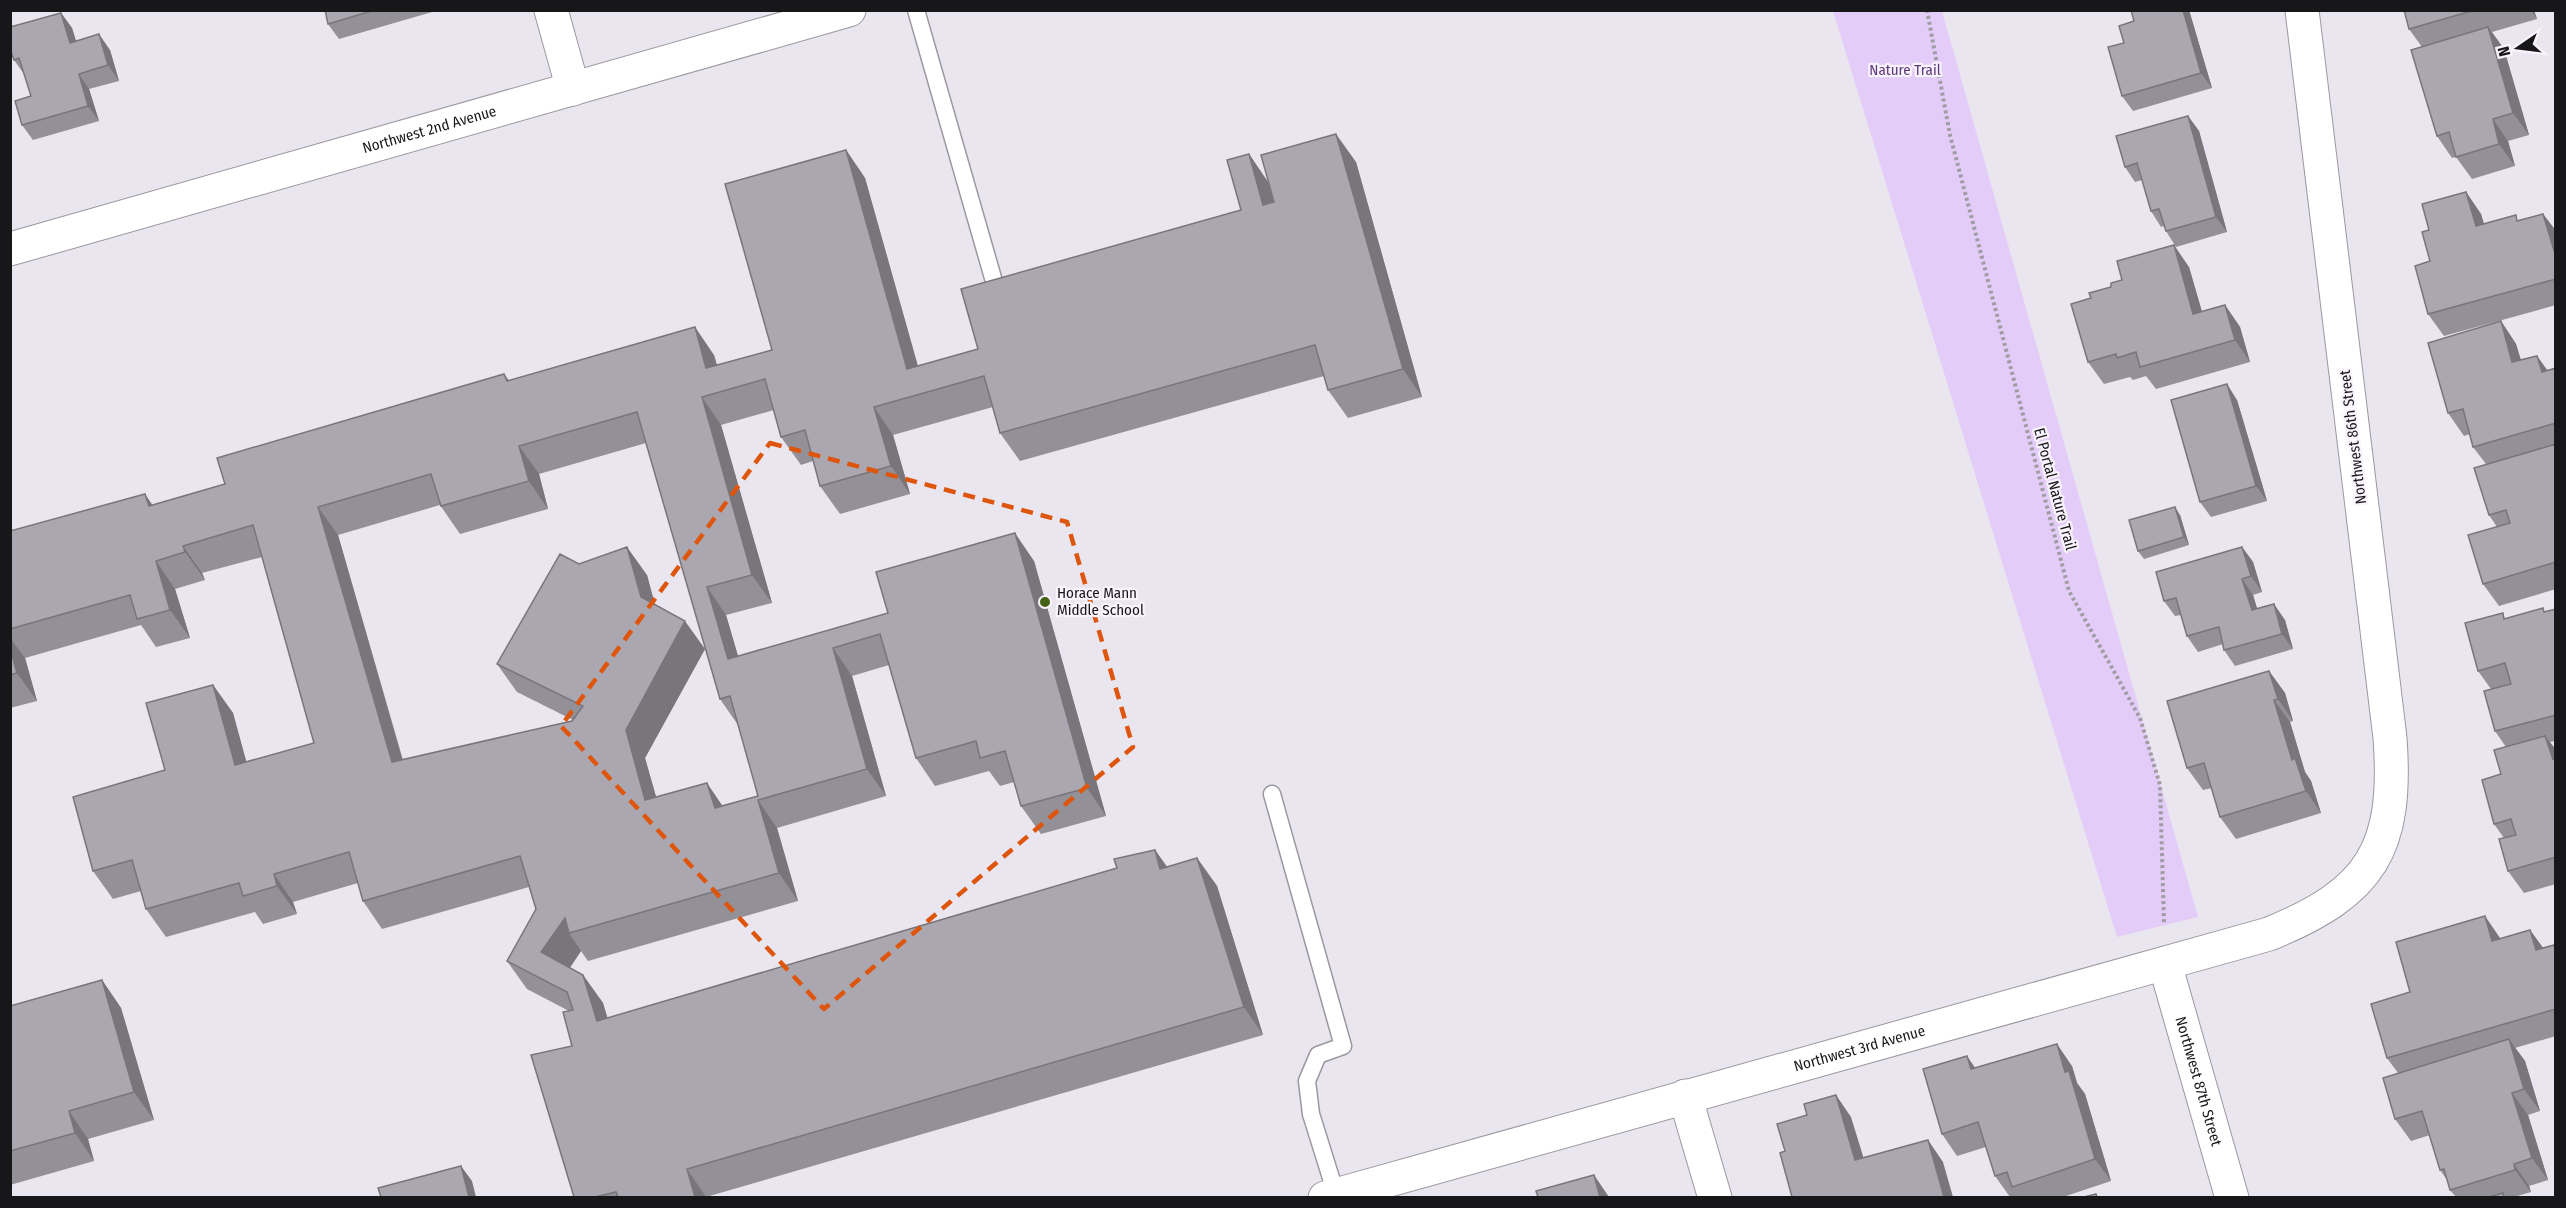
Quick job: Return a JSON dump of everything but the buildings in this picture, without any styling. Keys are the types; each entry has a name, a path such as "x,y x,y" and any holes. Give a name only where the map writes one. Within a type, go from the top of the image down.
{"street":[{"path":"551,10 573,89"},
{"name":"Northwest 2nd Avenue","path":"10,249 849,10"},
{"name":"Northwest 86th Street","path":"2302,10 2390,738 2393,779 2391,807 2384,836 2372,860"},
{"name":"Northwest 3rd Avenue","path":"1330,1196 2269,934 2306,919 2332,903 2355,883 2372,860"},
{"name":"Northwest 87th Street","path":"2165,964 2232,1197"},
{"path":"1685,1096 1715,1197"}],"lane":[{"path":"916,10 993,278"},
{"path":"1272,794 1343,1046 1318,1055 1307,1081 1311,1114 1330,1196"}],"path":[{"name":"El Portal Nature Trail","path":"1927,10 1950,135 2069,591 2140,718 2160,785 2165,964"}],"highlighted area":[{"path":"770,443 1067,522 1133,747 824,1009 561,726"}],"green space":[{"name":"Nature Trail","path":"1833,11 1942,11 2198,917 2117,937"}],"place":[{"name":"Horace Mann Middle School","path":"1045,602"}]}
